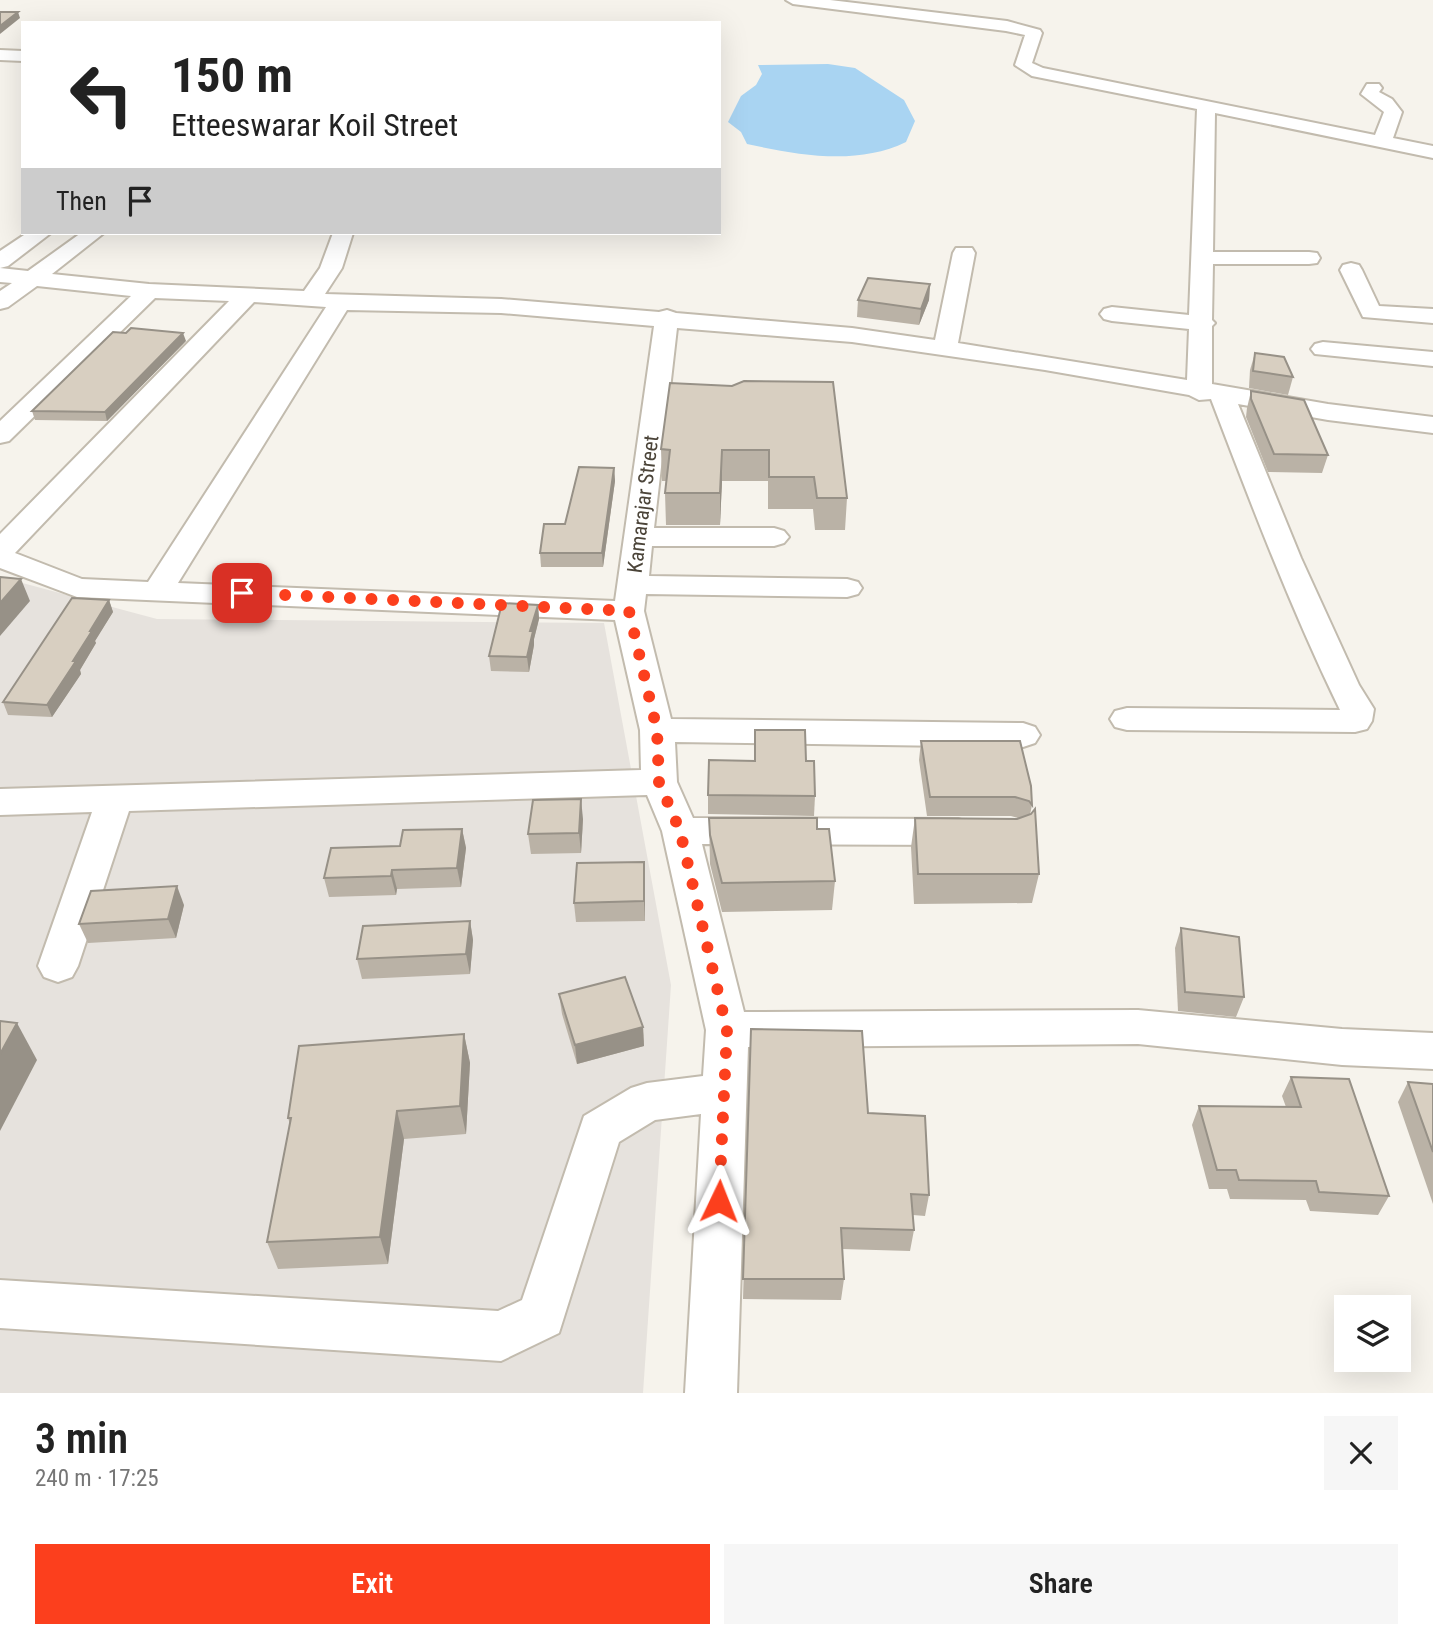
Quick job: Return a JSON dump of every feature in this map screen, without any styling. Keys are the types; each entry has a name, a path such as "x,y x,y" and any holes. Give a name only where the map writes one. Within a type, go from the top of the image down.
{"street":[{"path":"793,0 1007,26 1034,33 1023,65 1038,72 1433,152"},
{"path":"0,55 21,56"},
{"path":"1373,88 1370,94 1386,103 1394,112 1382,142"},
{"path":"1127,719 1355,721 1357,709 1343,685 1210,394 1203,323 1206,107"},
{"path":"0,261 38,235"},
{"path":"0,302 91,235"},
{"path":"311,298 331,268 342,235"},
{"path":"946,349 964,253"},
{"path":"1204,258 1308,258"},
{"path":"1351,270 1371,312 1433,316"},
{"path":"0,275 149,291 311,298 340,303 501,306 667,317 852,335 1045,363 1210,394 1433,425"},
{"path":"0,435 149,291"},
{"path":"246,297 2,560 76,588 631,598 847,588"},
{"path":"159,589 340,303"},
{"path":"1112,314 1203,323"},
{"name":"Kamarajar Street","path":"667,317 667,403 639,537 631,598 657,730 659,782 680,831 727,1030 711,1393"},
{"path":"1323,349 1433,359"},
{"path":"639,537 774,537"},
{"path":"657,730 1023,735"},
{"path":"0,802 659,782"},
{"path":"58,966 115,799"},
{"path":"680,831 986,832"},
{"path":"727,1030 1138,1027 1342,1047 1433,1051"},
{"path":"0,1304 501,1336 541,1316 600,1130 647,1102 724,1092"}],"shaded area":[{"path":"0,577 157,619 604,623 671,985 643,1393 0,1393"}],"water":[{"path":"828,64 855,68 904,100 915,121 906,142 868,154 807,155 747,144 741,132 728,122 741,96 756,85 762,74 758,65"}],"building":[{"path":"0,12 18,12 0,26"},
{"path":"868,278 930,284 921,309 858,300"},
{"path":"131,328 183,333 105,412 32,411 113,332 126,333"},
{"path":"1255,353 1284,357 1293,377 1253,371"},
{"path":"744,381 833,382 847,498 817,498 814,477 769,477 769,450 722,450 720,493 665,493 670,450 661,449 670,383 732,386"},
{"path":"1251,391 1304,400 1328,455 1274,454 1251,399"},
{"path":"579,467 614,468 602,553 540,553 544,524 565,524"},
{"path":"0,577 21,579 0,603"},
{"path":"72,598 109,600 73,661 76,661 47,705 3,702"},
{"path":"502,603 538,605 530,631 533,631 527,657 489,656"},
{"path":"755,730 805,730 806,761 814,761 815,796 708,795 709,760 755,761"},
{"path":"921,741 1020,741 1031,786 1032,805 1029,801 1015,797 930,797"},
{"path":"581,799 579,833 528,834 533,800"},
{"path":"1035,809 1039,874 918,874 915,818 1017,819 1031,814"},
{"path":"709,818 817,818 817,829 829,829 835,881 722,883 710,835"},
{"path":"462,829 457,868 392,870 391,876 324,878 331,848 400,846 403,830"},
{"path":"644,862 644,901 574,903 577,863"},
{"path":"177,886 168,919 79,924 91,891"},
{"path":"470,921 466,954 357,959 363,926"},
{"path":"1181,928 1239,937 1244,997 1185,992"},
{"path":"625,977 643,1027 575,1045 559,994"},
{"path":"0,1021 17,1023 0,1054"},
{"path":"751,1029 862,1031 868,1113 925,1116 929,1195 911,1194 914,1230 841,1228 844,1279 743,1279"},
{"path":"464,1034 460,1106 397,1111 380,1237 267,1242 291,1118 288,1118 299,1046"},
{"path":"1291,1077 1349,1079 1389,1196 1319,1192 1316,1181 1239,1180 1236,1170 1217,1170 1199,1106 1301,1107"},
{"path":"1408,1082 1433,1084 1433,1152"}],"route":[{"path":"242,593 629,611 657,730 659,782 680,831 727,1030 719,1201"}]}
